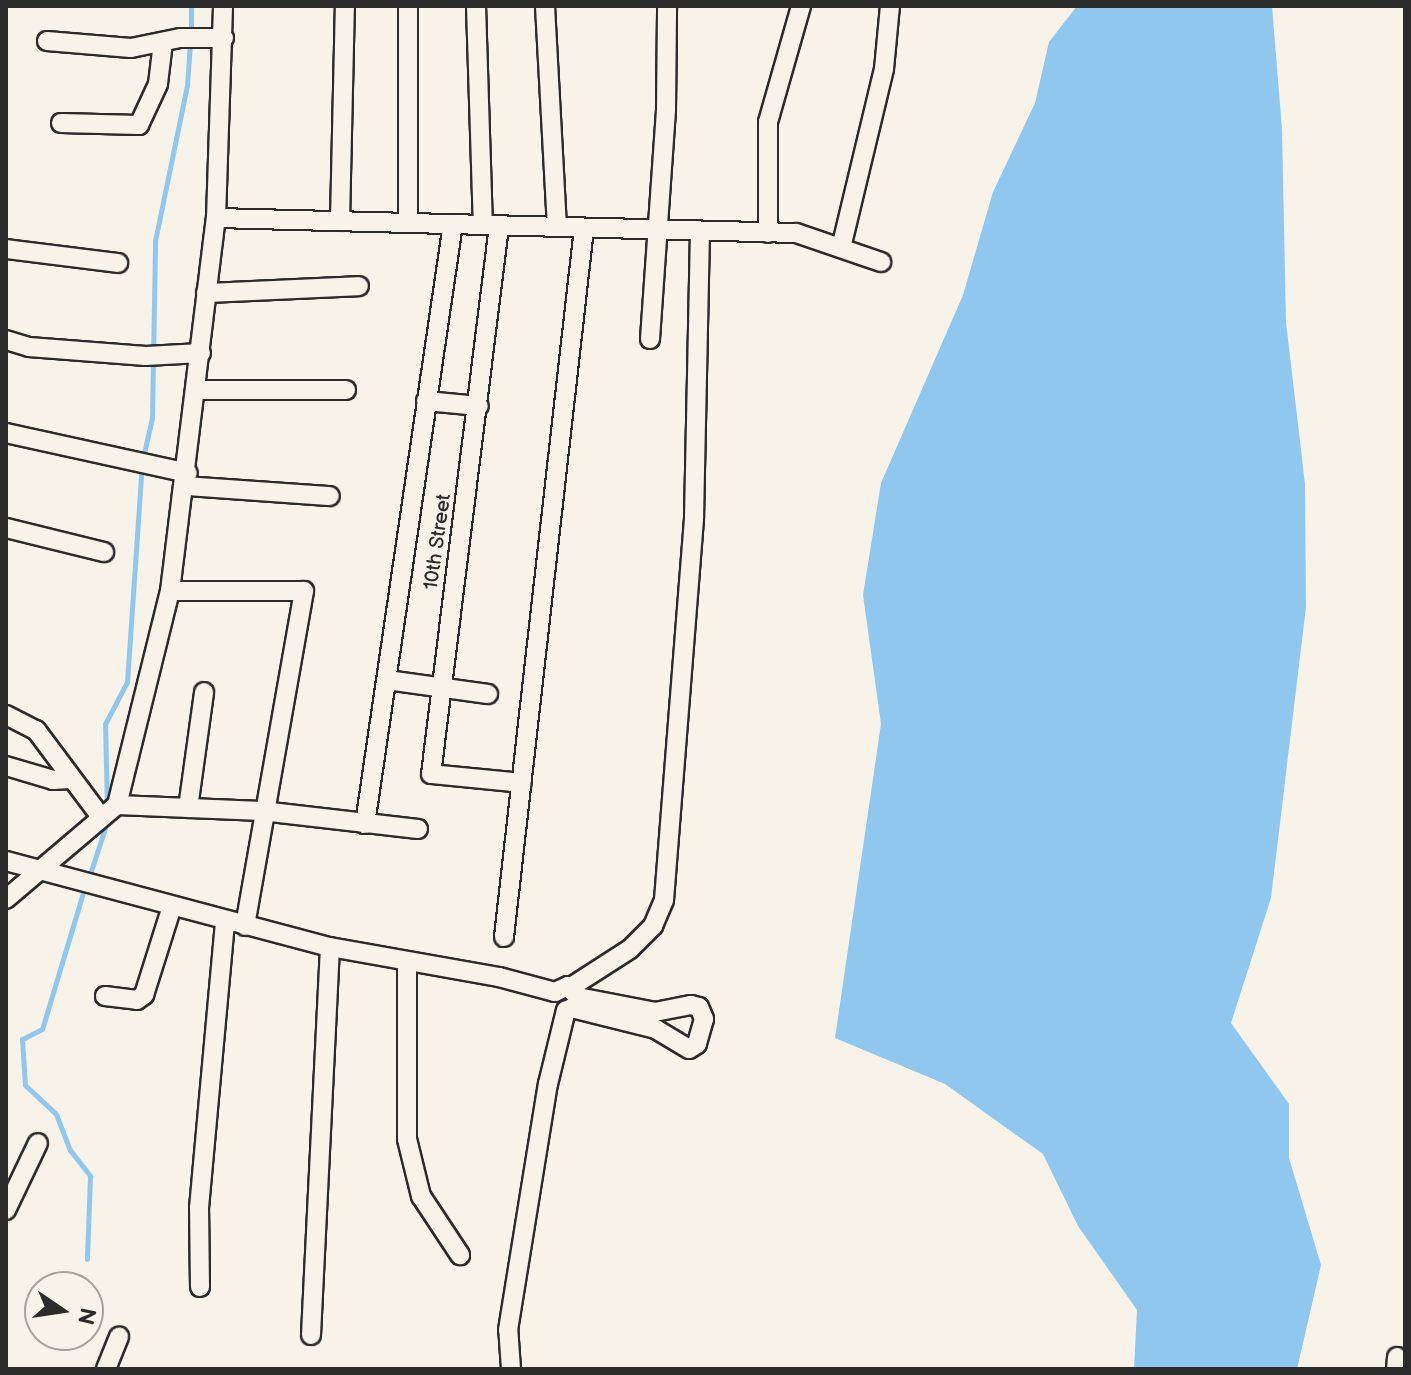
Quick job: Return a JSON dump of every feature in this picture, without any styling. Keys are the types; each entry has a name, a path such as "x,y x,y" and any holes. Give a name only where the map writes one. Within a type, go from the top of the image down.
{"street":[{"path":"6,899 35,870 109,811 170,591 187,479 216,218 223,6"},
{"path":"340,221 345,6"},
{"path":"408,6 408,223"},
{"name":"10th Street","path":"476,6 491,225 479,406 431,774 522,783"},
{"path":"545,6 557,227"},
{"path":"650,339 658,230 667,6"},
{"path":"768,233 768,122 801,6"},
{"path":"841,248 884,69 890,6"},
{"path":"47,41 131,48 200,36 224,38"},
{"path":"61,123 139,125 158,84 172,40"},
{"path":"216,218 796,233 881,262"},
{"path":"365,824 453,224"},
{"path":"504,937 584,228"},
{"path":"511,1369 508,1330 548,1084 569,999 653,926 664,900 694,518 700,231"},
{"path":"6,249 118,263"},
{"path":"206,293 359,286"},
{"path":"6,340 29,347 146,356 201,353"},
{"path":"197,390 346,390"},
{"path":"426,401 479,406"},
{"path":"6,433 153,465 187,479 330,496"},
{"path":"6,528 104,552"},
{"path":"170,591 304,591 289,697 262,811 245,926"},
{"path":"387,680 488,694"},
{"path":"188,808 204,692"},
{"path":"6,715 36,730 70,779 109,811 188,808 262,811 418,829"},
{"path":"6,766 53,780 70,779"},
{"path":"6,861 72,876 225,922 330,947 569,999 655,1012 691,1005 699,1007 704,1019 697,1044 689,1049 656,1029 569,999"},
{"path":"105,996 137,1000 144,995 172,906"},
{"path":"200,1287 199,1208 225,922"},
{"path":"311,1335 330,947"},
{"path":"407,962 407,1139 421,1196 460,1255"},
{"path":"6,1210 38,1143"},
{"path":"106,1369 119,1337"}],"water":[{"path":"1077,6 1272,6 1282,129 1286,322 1305,484 1306,607 1271,898 1231,1023 1289,1104 1289,1158 1321,1265 1297,1369 1134,1369 1137,1310 1078,1226 1043,1154 945,1084 835,1038 881,724 863,595 881,483 963,295 993,192 1035,103 1049,42"}],"waterway":[{"path":"191,6 191,33"},
{"path":"107,809 105,724 127,682 142,462 152,418 155,241 187,85 190,43"},
{"path":"89,877 108,819"},
{"path":"85,886 42,1029 22,1039 25,1085 56,1114 70,1150 90,1176 87,1259"}]}
